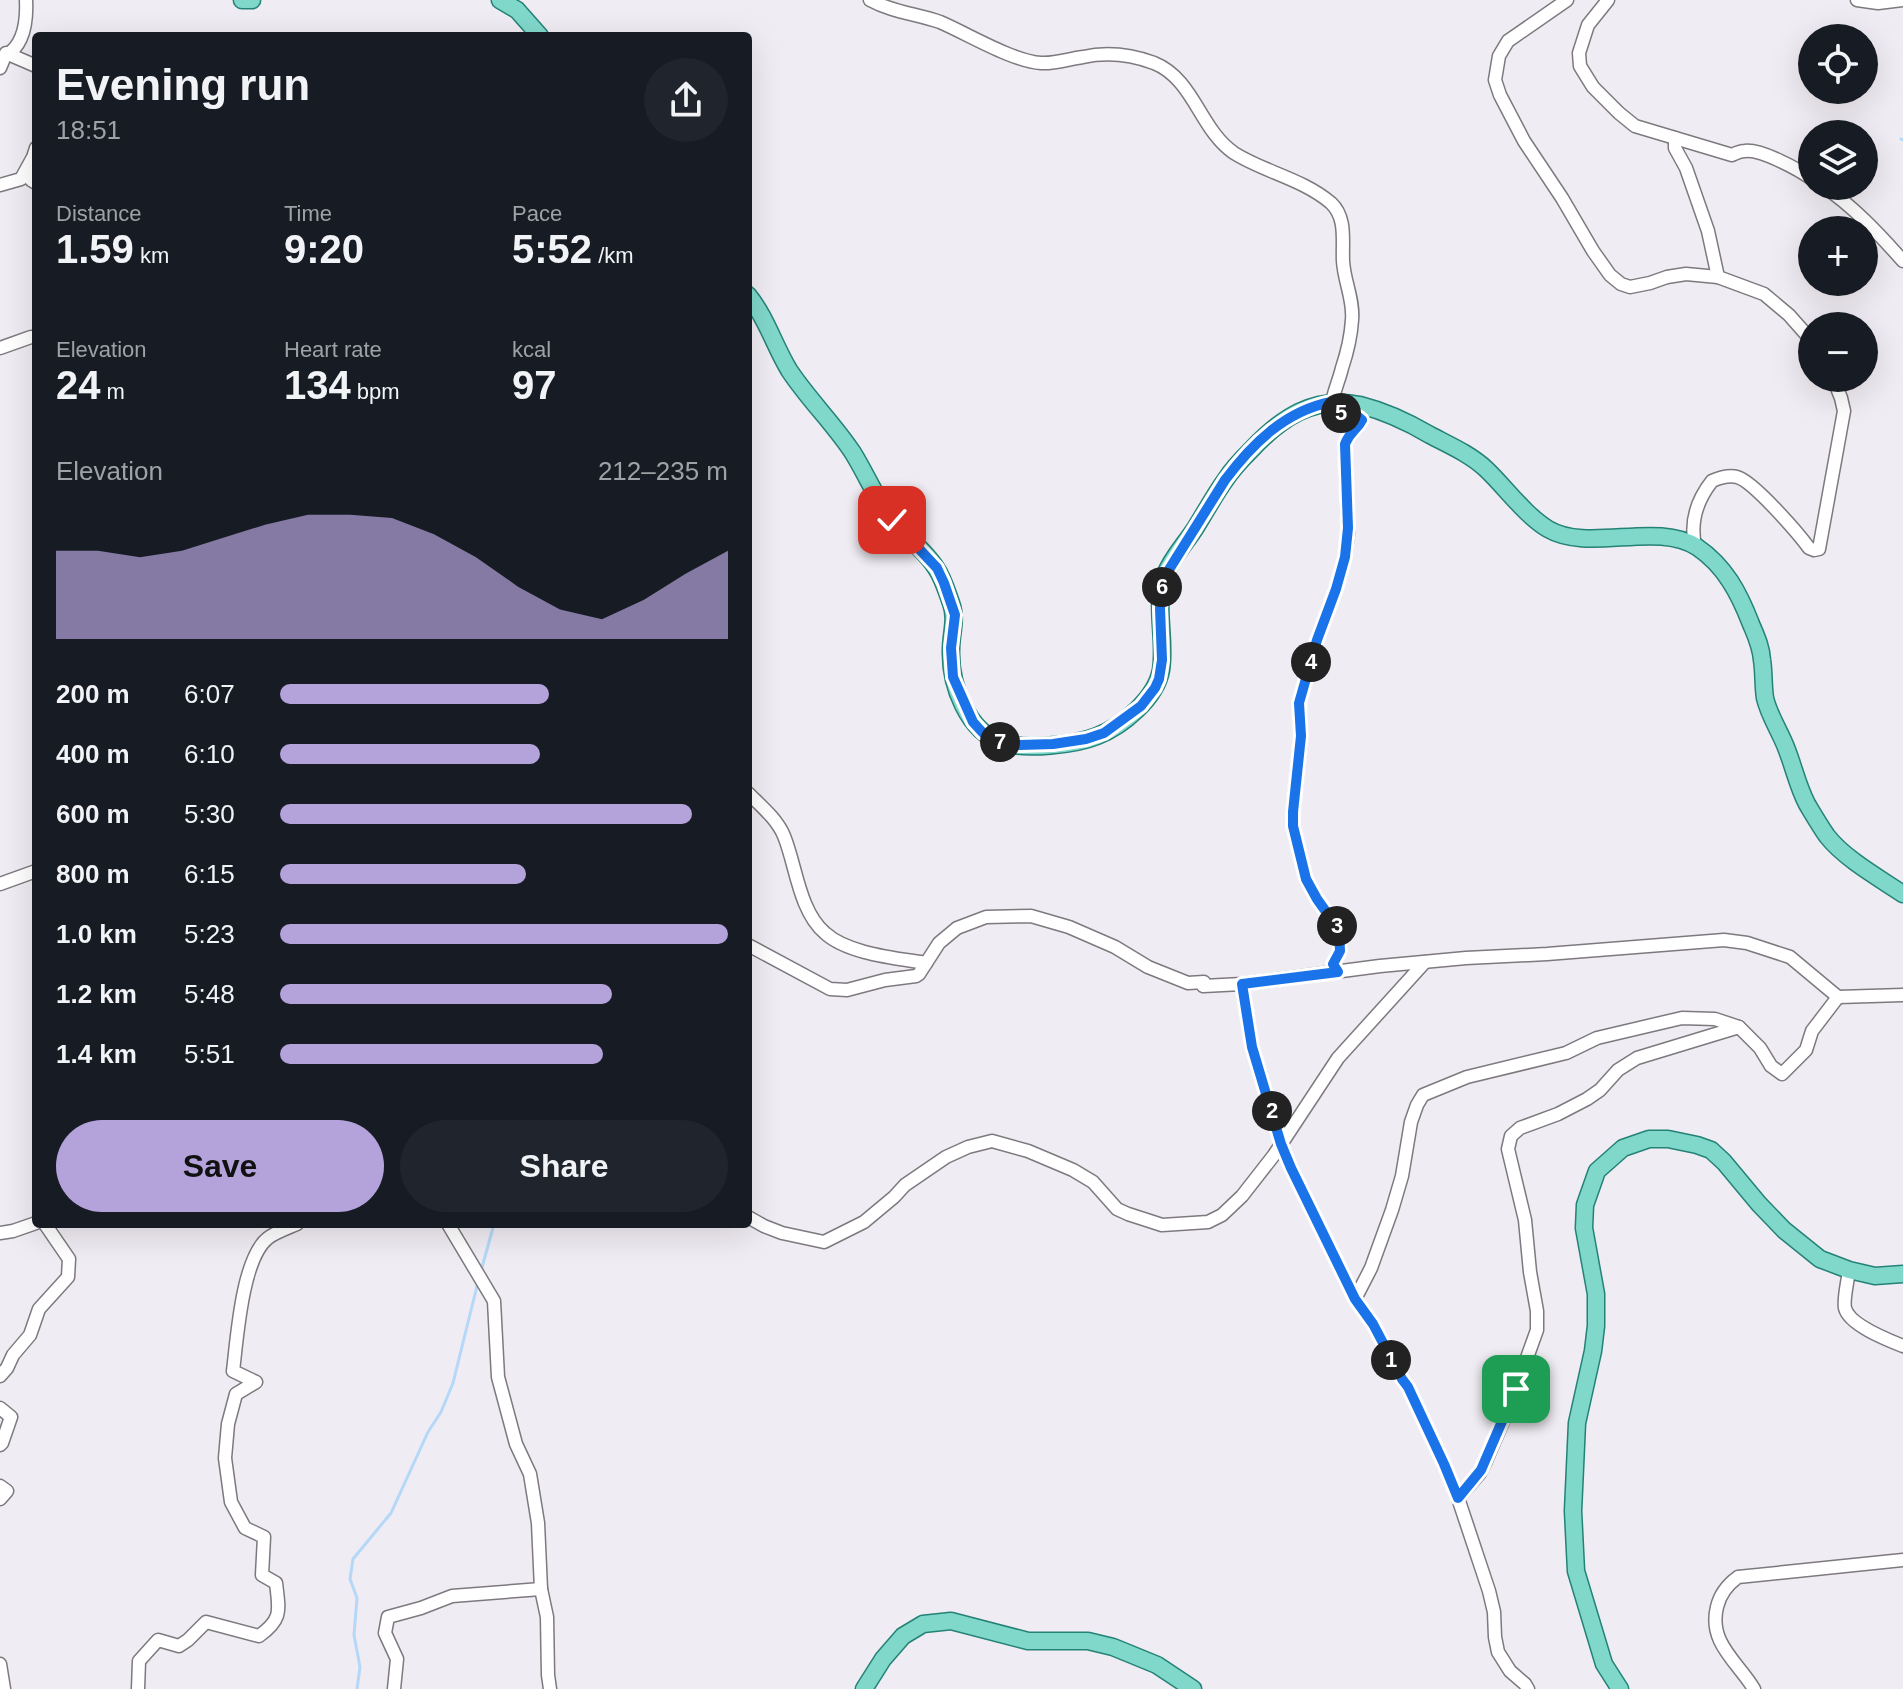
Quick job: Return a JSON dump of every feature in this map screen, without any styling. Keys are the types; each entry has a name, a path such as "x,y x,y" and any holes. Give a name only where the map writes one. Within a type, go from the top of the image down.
{"main road":[{"path":"242,0 252,0"},
{"path":"500,0 517,10 536,32"},
{"path":"752,301 789,369 853,453 884,509 937,568 954,611 951,662 958,692 978,729 1004,744 1039,745 1086,739 1104,733 1141,706 1155,688 1161,668 1162,584 1168,568 1225,480 1255,446 1296,413 1331,402 1356,405 1410,423 1455,448 1486,469 1536,520 1553,532 1588,538 1658,536 1695,546 1730,579 1745,606 1762,657 1765,700 1807,804 1828,837 1903,894"},
{"path":"1620,1689 1604,1664 1576,1571 1574,1526 1577,1423 1596,1326 1596,1294 1584,1228 1585,1205 1597,1171 1623,1148 1649,1139 1697,1145 1711,1150 1724,1162 1784,1230 1820,1259 1875,1276 1903,1274"},
{"path":"864,1689 903,1636 923,1624 951,1621 1028,1641 1080,1641 1113,1647 1157,1665 1193,1689"}],"street":[{"path":"4,52 20,42 27,19 26,0"},
{"path":"870,0 940,23 1036,63 1055,63 1103,54 1156,64 1168,70 1187,92 1230,150 1300,184 1334,206 1342,222 1343,266 1353,319 1331,409 1358,416 1362,420 1349,434 1345,444 1348,533 1344,563 1299,703 1301,736 1293,802 1293,826 1303,870 1311,890 1339,930 1340,951 1333,964 1338,972"},
{"path":"1567,0 1508,41 1499,56 1494,75 1524,141 1610,275 1630,287 1686,274 1718,277 1764,294 1798,325"},
{"path":"1608,0 1584,33 1579,53 1582,69 1601,95 1633,125 1732,155 1746,150 1786,163 1798,170"},
{"path":"1857,0 1878,3 1903,0"},
{"path":"4,52 32,64"},
{"path":"0,68 4,52"},
{"path":"1675,138 1674,144 1686,168 1708,231 1718,277"},
{"path":"0,185 21,179 32,158"},
{"path":"24,175 32,186"},
{"path":"1842,200 1903,261"},
{"path":"0,348 32,337"},
{"path":"1695,546 1692,532 1702,497 1712,481 1733,476 1750,485 1777,510 1811,550 1819,549 1844,411 1839,392"},
{"path":"752,797 767,810 784,835 809,909 825,934 863,950 926,963"},
{"path":"0,884 32,872"},
{"path":"752,947 825,988 847,990 916,976 939,943 957,928 986,917 1031,916 1069,927 1115,947 1148,967 1188,983 1204,982 1203,986 1466,958 1734,940 1790,957 1838,997 1903,995"},
{"path":"752,1219 782,1233 824,1242 864,1222 905,1185 946,1157 992,1141 1028,1151 1073,1170 1093,1182 1117,1209 1162,1225 1201,1223 1222,1215 1242,1196 1281,1144 1338,1058 1425,962"},
{"path":"1242,984 1252,1047 1281,1144 1355,1299 1373,1324 1408,1387 1444,1464 1489,1591 1497,1647 1510,1671 1528,1689"},
{"path":"1355,1299 1371,1268 1392,1210 1402,1176 1411,1122 1423,1095 1467,1077 1566,1053 1597,1038 1672,1020 1715,1019 1739,1027 1760,1048 1771,1066 1783,1074 1806,1050 1815,1025 1838,997"},
{"path":"1458,1498 1485,1463 1537,1330 1525,1220 1508,1149 1511,1136 1520,1128 1587,1099 1618,1070 1637,1058 1739,1027"},
{"path":"0,1233 32,1224"},
{"path":"0,1376 30,1335 39,1309 68,1277 69,1259 48,1228"},
{"path":"138,1689 139,1661 158,1640 179,1646 206,1622 259,1636 273,1626 279,1613 276,1583 262,1575 264,1537 245,1528 231,1502 225,1458 228,1424 236,1394 256,1382 233,1371 245,1286 257,1253 267,1238 288,1228"},
{"path":"450,1228 494,1301 498,1377 516,1444 530,1474 538,1523 550,1689"},
{"path":"1849,1270 1844,1307 1849,1318 1903,1346"},
{"path":"0,1408 11,1417 0,1445"},
{"path":"0,1486 7,1491 0,1499"},
{"path":"1754,1689 1732,1661 1716,1633 1714,1617 1719,1599 1728,1584 1738,1577 1903,1560"},
{"path":"394,1689 397,1659 385,1633 388,1617 452,1596 541,1589"},
{"path":"0,1664 4,1689"}],"waterway":[{"path":"481,1271 493,1228"},
{"path":"357,1689 360,1667 354,1635 357,1598 350,1579 353,1559 391,1513 428,1432 441,1412 453,1383 478,1282"}],"route":[{"path":"892,520 937,568 944,583 955,615 951,648 953,677 978,729 999,742 1012,745 1086,739 1115,726 1141,706 1155,688 1163,652 1162,584 1168,568 1237,465 1281,422 1309,408 1331,402 1331,409 1336,412 1358,416 1362,420 1349,434 1345,444 1348,533 1344,563 1299,703 1300,760 1293,812 1293,826 1306,879 1339,930 1340,951 1333,964 1338,972 1242,984 1252,1047 1291,1168 1355,1299 1373,1324 1408,1387 1458,1498 1481,1470 1516,1389"}]}
